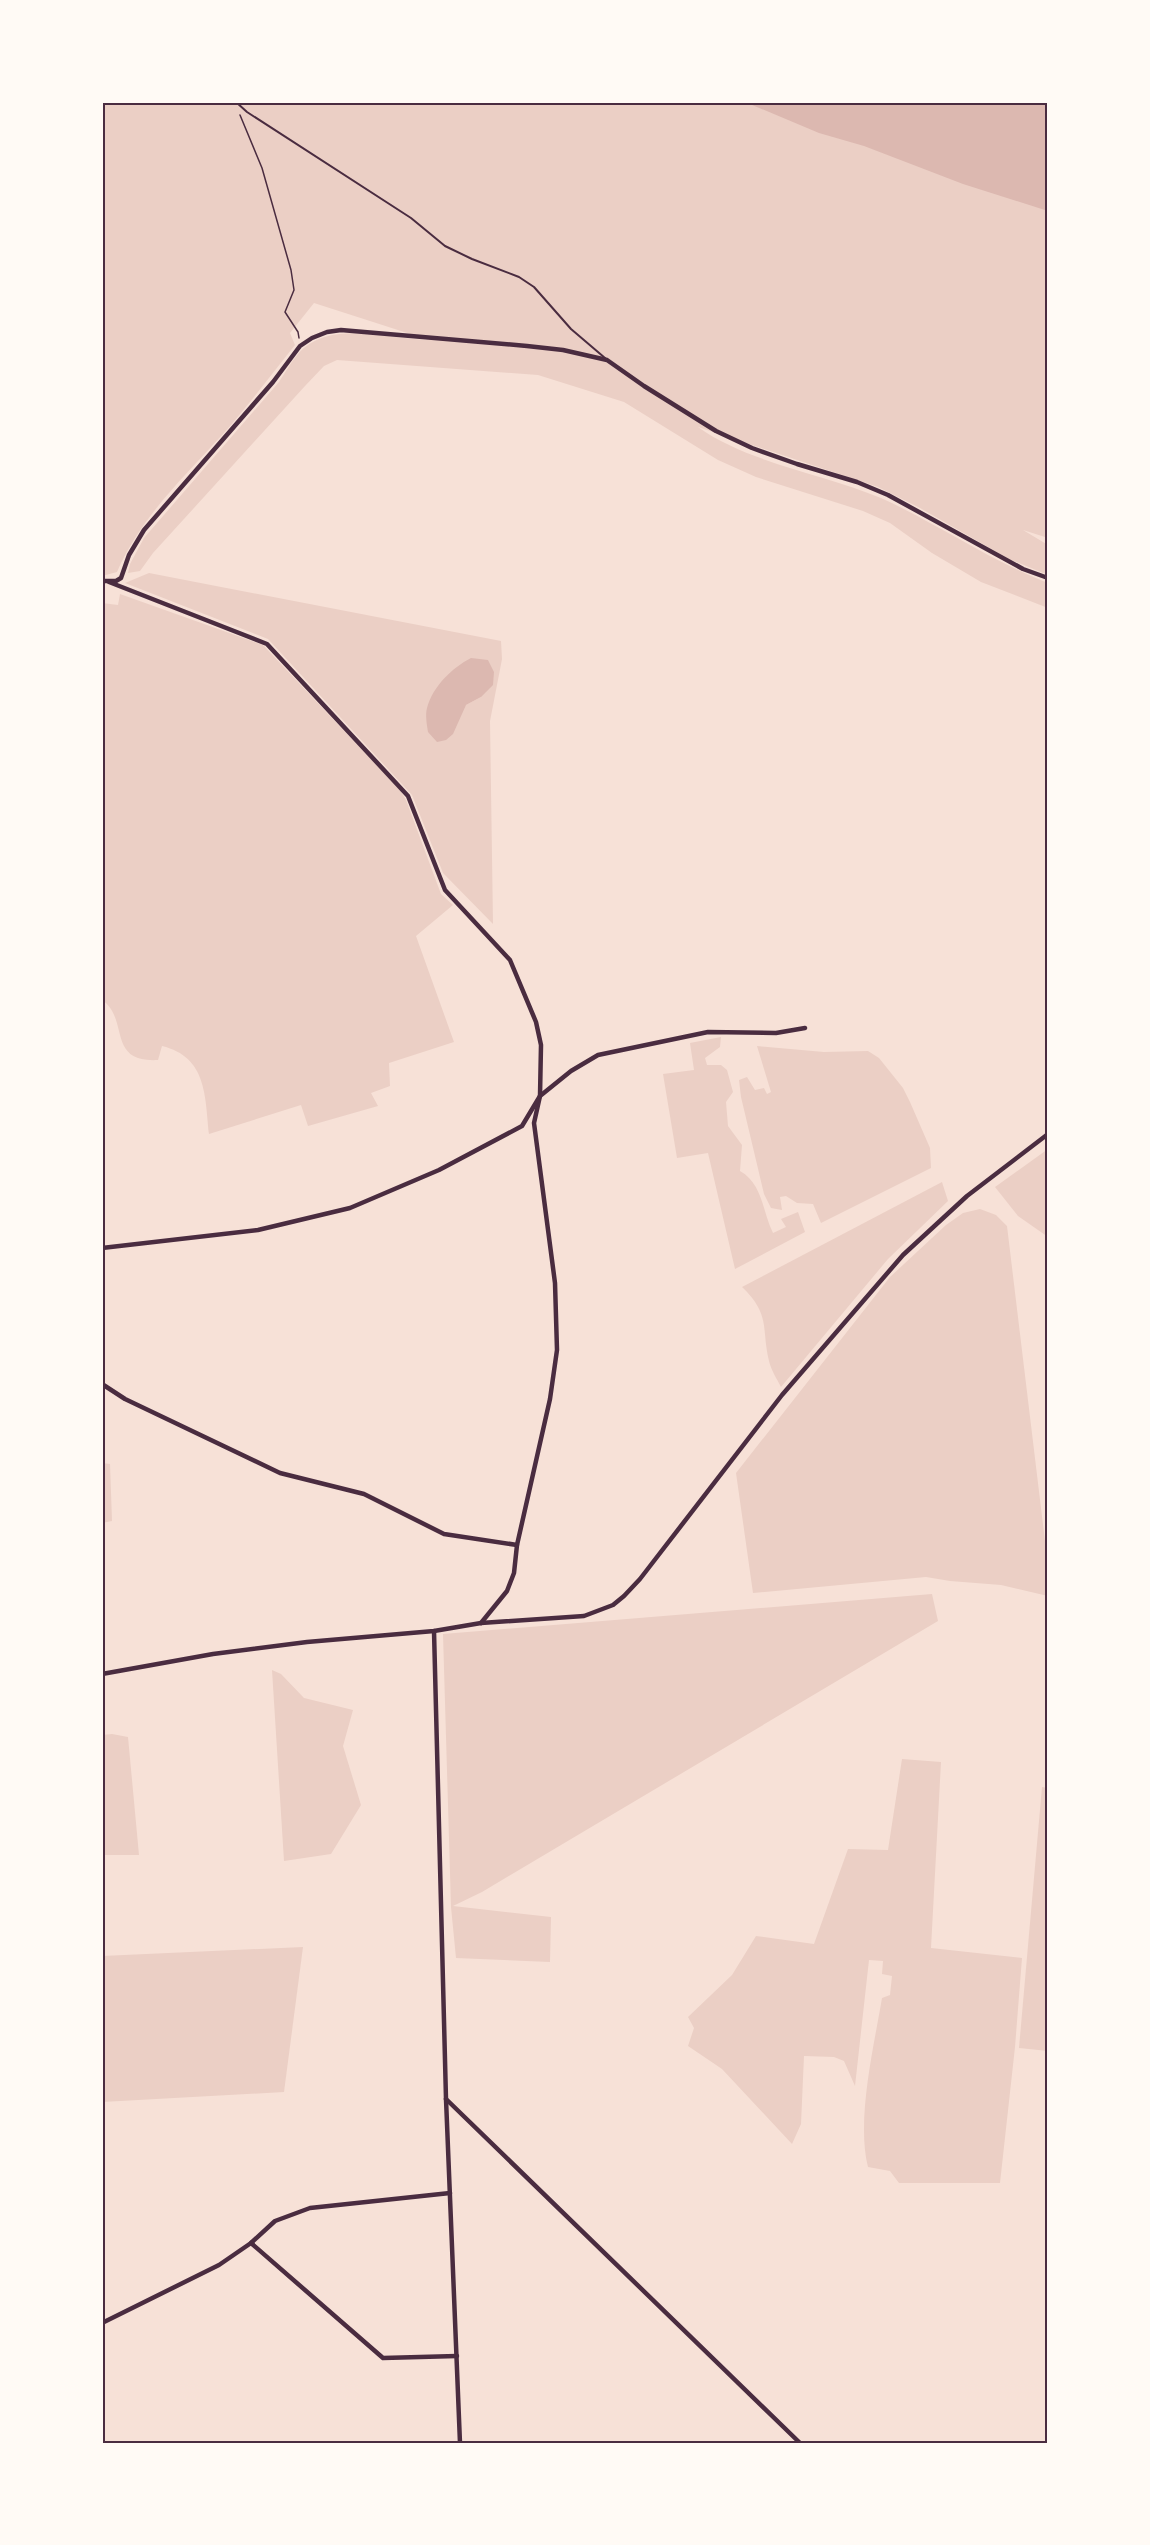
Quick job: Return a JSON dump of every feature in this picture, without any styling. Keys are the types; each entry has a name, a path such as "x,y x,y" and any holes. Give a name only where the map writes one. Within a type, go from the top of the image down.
{"street":[{"path":"109,582 121,578 129,555 144,530 250,410 300,346 327,332 356,330 563,350 607,360 716,431 752,448 857,482 888,495 1023,569 1048,578"},
{"path":"102,581 267,644 408,796 445,890 510,960 536,1022 541,1045 540,1096 534,1123 555,1283 557,1350 550,1399 517,1545 514,1572 507,1591 481,1623"},
{"path":"102,1248 258,1230 350,1208 439,1170 522,1126 540,1096 571,1071 598,1055 708,1032 776,1033 805,1028"},
{"path":"102,1674 213,1654 295,1643 434,1631 481,1623 569,1617 598,1612 624,1596 640,1579 790,1387 903,1254 967,1196 1048,1134"},
{"path":"102,1384 125,1399 280,1473 364,1494 444,1534 517,1545"},
{"path":"434,1631 446,2100 460,2443"},
{"path":"446,2100 800,2443"},
{"path":"102,2323 219,2265 275,2221 310,2208 450,2193"},
{"path":"251,2242 383,2358 458,2356"}],"lane":[{"path":"236,102 411,218 445,246 526,282 571,329 607,360"}],"path":[{"path":"242,108 241,120 262,168 291,270 294,290 285,312 298,332 300,346"}],"shaded area":[{"path":"102,102 1048,102 1048,538 1023,530 1048,545 1048,575 1009,559 920,508 878,487 698,427 740,450 763,459 881,498 1005,564 1048,583 1048,608 981,582 932,553 890,523 863,511 756,477 718,460 624,402 538,375 337,360 324,366 305,386 153,553 140,571 128,573 130,564 144,538 279,382 298,354 311,343 343,334 429,340 314,303 290,333 295,345 232,423 150,516 117,572 102,576"},
{"path":"745,102 1048,102 1048,211 963,184 864,146 819,133"},
{"path":"149,573 501,641 502,659 490,721 493,924 443,873 412,795 268,639 125,583","holes":["447,676 481,697 466,705 427,709 434,693"]},
{"path":"120,594 263,645 400,790 406,800 441,894 453,905 416,936 454,1042 389,1063 390,1086 371,1093 378,1106 308,1126 301,1105 209,1134 201,1080 188,1059 177,1051 162,1046 158,1060 142,1059 131,1055 125,1047 115,1018 110,1008 102,1000 102,603 118,605"},
{"path":"471,658 488,660 494,672 493,685 481,697 466,705 453,734 446,740 437,742 428,732 426,714 430,700 444,678"},
{"path":"721,1037 720,1047 705,1058 707,1065 721,1065 727,1070 733,1092 726,1102 728,1126 742,1145 740,1171 748,1176 758,1191 773,1233 786,1227 781,1219 798,1212 805,1232 735,1269 708,1153 677,1158 663,1074 694,1070 690,1043"},
{"path":"757,1046 824,1052 868,1051 879,1058 903,1088 910,1102 930,1148 931,1168 821,1223 813,1204 797,1203 786,1196 780,1197 782,1210 771,1208 764,1194 739,1080 747,1077 755,1090 764,1088 767,1094 771,1092"},
{"path":"1048,1149 1048,1237 1018,1216 995,1187"},
{"path":"942,1182 948,1201 888,1259 781,1387 769,1361 761,1314 742,1287"},
{"path":"980,1209 996,1215 1007,1226 1048,1566 1048,1596 1001,1585 926,1577 753,1593 736,1473 890,1277 946,1225 963,1213"},
{"path":"102,1463 110,1464 112,1521 102,1523"},
{"path":"932,1594 938,1621 482,1892 453,1906 551,1917 550,1962 456,1958 451,1907 443,1634"},
{"path":"272,1670 281,1674 304,1698 353,1710 343,1746 361,1805 331,1854 284,1861"},
{"path":"102,1735 128,1737 139,1855 102,1855 104,1758"},
{"path":"902,1759 941,1762 931,1948 1022,1958 1000,2183 899,2183 890,2171 868,2167 864,2128 867,2083 882,1998 890,1995 892,1976 882,1974 883,1961 869,1960 855,2086 844,2061 834,2057 804,2056 801,2124 792,2144 722,2069 688,2046 694,2028 688,2017 732,1975 756,1936 814,1944 848,1849 888,1850"},
{"path":"1042,1787 1048,1788 1048,2051 1019,2048"},
{"path":"303,1947 284,2092 102,2102 102,1956"}]}
